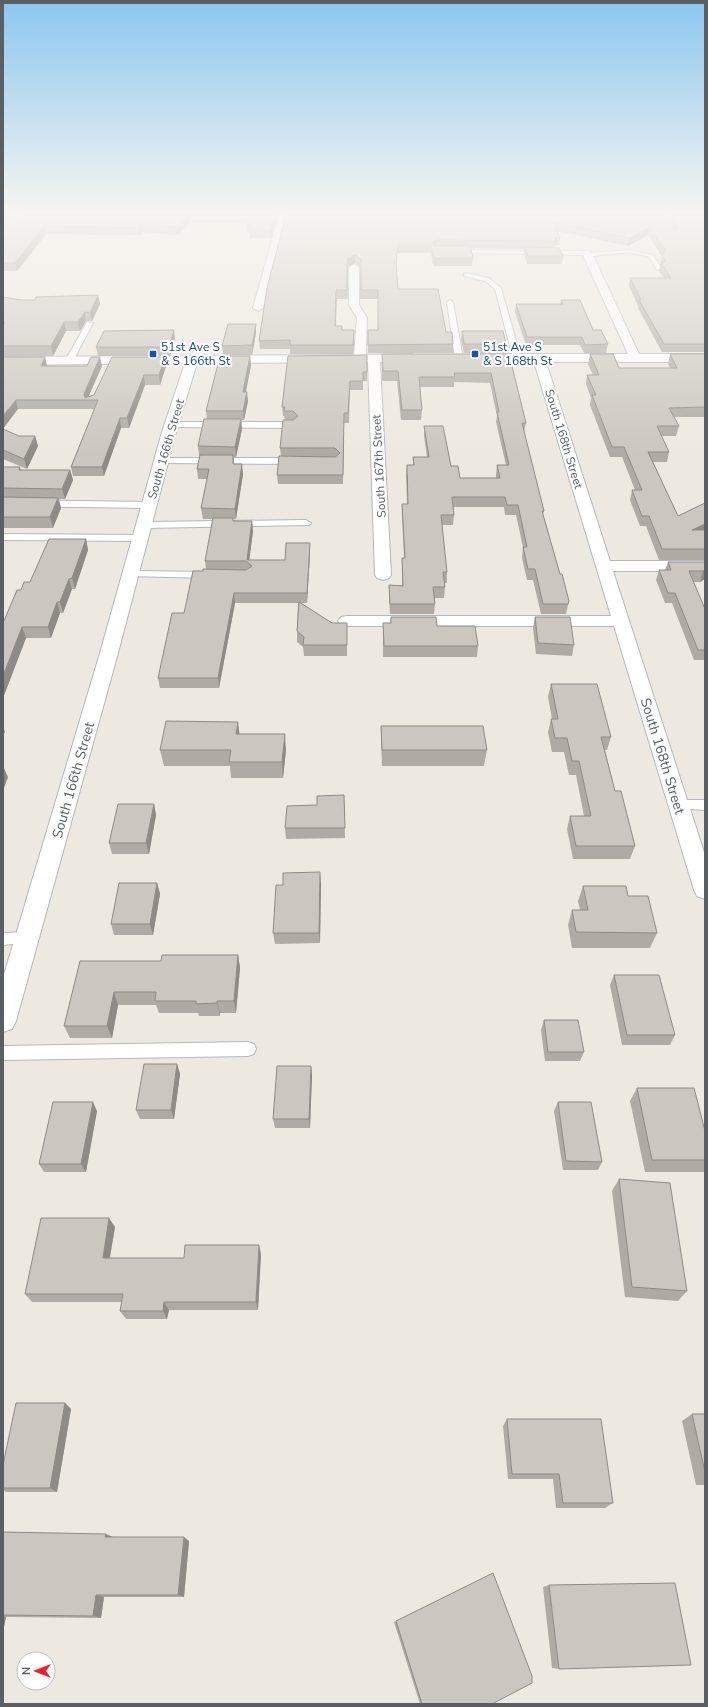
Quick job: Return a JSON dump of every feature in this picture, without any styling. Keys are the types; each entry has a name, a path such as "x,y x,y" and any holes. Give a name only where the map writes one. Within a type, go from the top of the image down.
{"street":[{"path":"258,308 262,295"},
{"name":"South 167th Street","path":"354,295 354,305 362,318 367,358 383,575"},
{"path":"606,295 635,358"},
{"path":"3,361 69,361 109,364 192,361 428,358"},
{"path":"443,358 705,358"},
{"name":"South 168th Street","path":"539,358 705,890"},
{"name":"South 166th Street","path":"3,1021 172,425 192,361"},
{"path":"604,566 705,566"},
{"path":"347,621 621,621"}],"lane":[{"path":"500,295 516,358"},
{"path":"450,302 459,358"},
{"path":"69,361 89,323"},
{"path":"172,425 293,425"},
{"path":"162,461 304,462"},
{"path":"3,503 150,505"},
{"path":"3,537 306,523"},
{"path":"130,574 219,575"},
{"path":"678,805 705,805"},
{"path":"3,938 27,938"},
{"path":"3,1053 248,1049"}],"building":[{"path":"98,295 90,313 85,312 78,322 64,322 51,346 3,346 3,325 5,323 3,323 3,297 21,300 35,300 36,297"},
{"path":"266,295 336,295 335,326 342,326 342,330 354,330 353,345 290,345 290,340 259,341"},
{"path":"378,295 439,295 446,332 452,332 453,344 368,345 368,330 378,330"},
{"path":"638,295 705,295 705,344 664,344 639,300 641,300"},
{"path":"561,300 580,300 593,330 601,330 608,344 585,345 582,337 527,337 516,304 563,304"},
{"path":"228,324 256,324 252,345 222,346"},
{"path":"174,330 169,347 96,347 104,331"},
{"path":"462,331 503,331 506,344 464,344"},
{"path":"382,354 509,354 526,423 522,423 544,511 542,511 560,574 562,574 569,601 568,604 543,604 535,569 528,569 523,547 527,547 518,505 507,505 505,497 452,497 454,515 441,515 447,572 443,572 445,587 433,587 435,604 390,604 389,585 403,586 402,558 405,558 402,504 408,504 407,465 414,465 413,457 429,457 424,426 443,426 451,466 458,466 460,478 500,478 497,465 509,465 497,412 499,412 491,373 454,373 455,377 419,377 422,410 402,410 398,371 383,371"},
{"path":"590,354 613,354 619,368 677,368 670,354 705,354 705,407 669,408 679,426 657,426 669,452 648,452 678,516 705,503 705,524 692,530 705,530 705,549 662,549 649,516 642,516 632,490 642,490 624,447 612,447 592,395 596,395 587,375 599,375"},
{"path":"367,355 367,372 363,372 363,381 350,381 348,413 344,413 343,475 277,475 279,456 335,457 340,453 335,448 280,448 283,420 293,420 298,416 293,411 284,411 285,407 282,407 288,356"},
{"path":"220,356 250,356 243,392 247,392 243,411 206,411"},
{"path":"3,357 45,357 41,366 87,366 91,357 100,357 84,394 85,398 94,395 112,357 165,357 159,375 144,375 127,418 120,418 102,467 71,467 98,400 16,400 3,416"},
{"path":"204,419 241,419 235,447 198,446"},
{"path":"3,429 19,436 35,436 24,459 3,450"},
{"path":"200,455 233,455 233,464 242,464 235,509 201,508 209,469 197,469"},
{"path":"3,467 20,467 19,470 70,470 62,489 3,488"},
{"path":"3,497 58,498 50,517 3,517"},
{"path":"213,518 233,518 233,521 252,521 247,560 285,560 286,543 310,543 307,593 234,593 218,678 158,678 172,613 184,613 193,571 203,571 203,569 246,570 252,566 246,561 205,561"},
{"path":"49,539 86,539 72,578 69,579 60,602 57,602 48,627 22,627 3,676 3,623 17,590 21,590 24,582 30,582"},
{"path":"668,562 705,562 705,570 689,571 705,609 705,650 698,650 675,593 668,593 659,570 671,570"},
{"path":"299,602 332,623 347,623 347,645 303,645 304,637 297,631"},
{"path":"391,617 436,617 437,626 475,626 478,646 384,646 383,623 391,623"},
{"path":"535,617 570,617 574,645 538,643"},
{"path":"551,684 597,684 611,737 601,737 615,791 621,791 635,846 576,846 570,816 591,816 579,761 572,761 567,738 555,738 551,719 558,719"},
{"path":"166,721 238,722 236,734 285,734 282,762 229,762 231,750 160,750"},
{"path":"381,726 483,726 487,750 382,750"},
{"path":"344,795 345,828 285,828 287,806 317,805 317,796"},
{"path":"118,804 154,804 146,843 109,843"},
{"path":"320,872 319,933 273,933 276,885 283,885 283,873"},
{"path":"119,883 157,883 150,924 111,924"},
{"path":"583,886 626,886 628,896 648,896 657,933 576,932 572,910 588,910"},
{"path":"162,955 238,955 234,1001 217,1001 217,1003 196,1004 196,1001 155,1001 156,992 114,992 107,1026 64,1026 80,961 161,961"},
{"path":"614,975 659,975 675,1035 627,1035"},
{"path":"544,1020 578,1020 584,1052 548,1052"},
{"path":"144,1064 177,1064 171,1110 136,1110"},
{"path":"277,1066 311,1066 309,1119 273,1119"},
{"path":"637,1088 694,1088 705,1131 705,1160 652,1160"},
{"path":"53,1102 93,1102 81,1164 39,1164"},
{"path":"558,1102 591,1102 602,1162 566,1161"},
{"path":"619,1179 670,1183 687,1291 632,1287"},
{"path":"41,1218 109,1218 103,1258 184,1258 185,1245 259,1245 256,1302 164,1302 163,1311 120,1311 123,1294 25,1294"},
{"path":"16,1403 65,1403 50,1488 3,1488 3,1465"},
{"path":"692,1414 705,1414 705,1472"},
{"path":"507,1419 601,1419 613,1503 563,1503 559,1474 512,1474"},
{"path":"3,1532 106,1534 105,1537 184,1537 178,1595 96,1595 93,1616 3,1615"},
{"path":"493,1573 532,1676 532,1683 492,1704 422,1704 396,1621"},
{"path":"675,1583 691,1665 559,1669 549,1585"}],"place":[{"name":"51st Ave S & S 166th St","path":"153,354"},
{"name":"51st Ave S & S 168th St","path":"475,354"}]}
